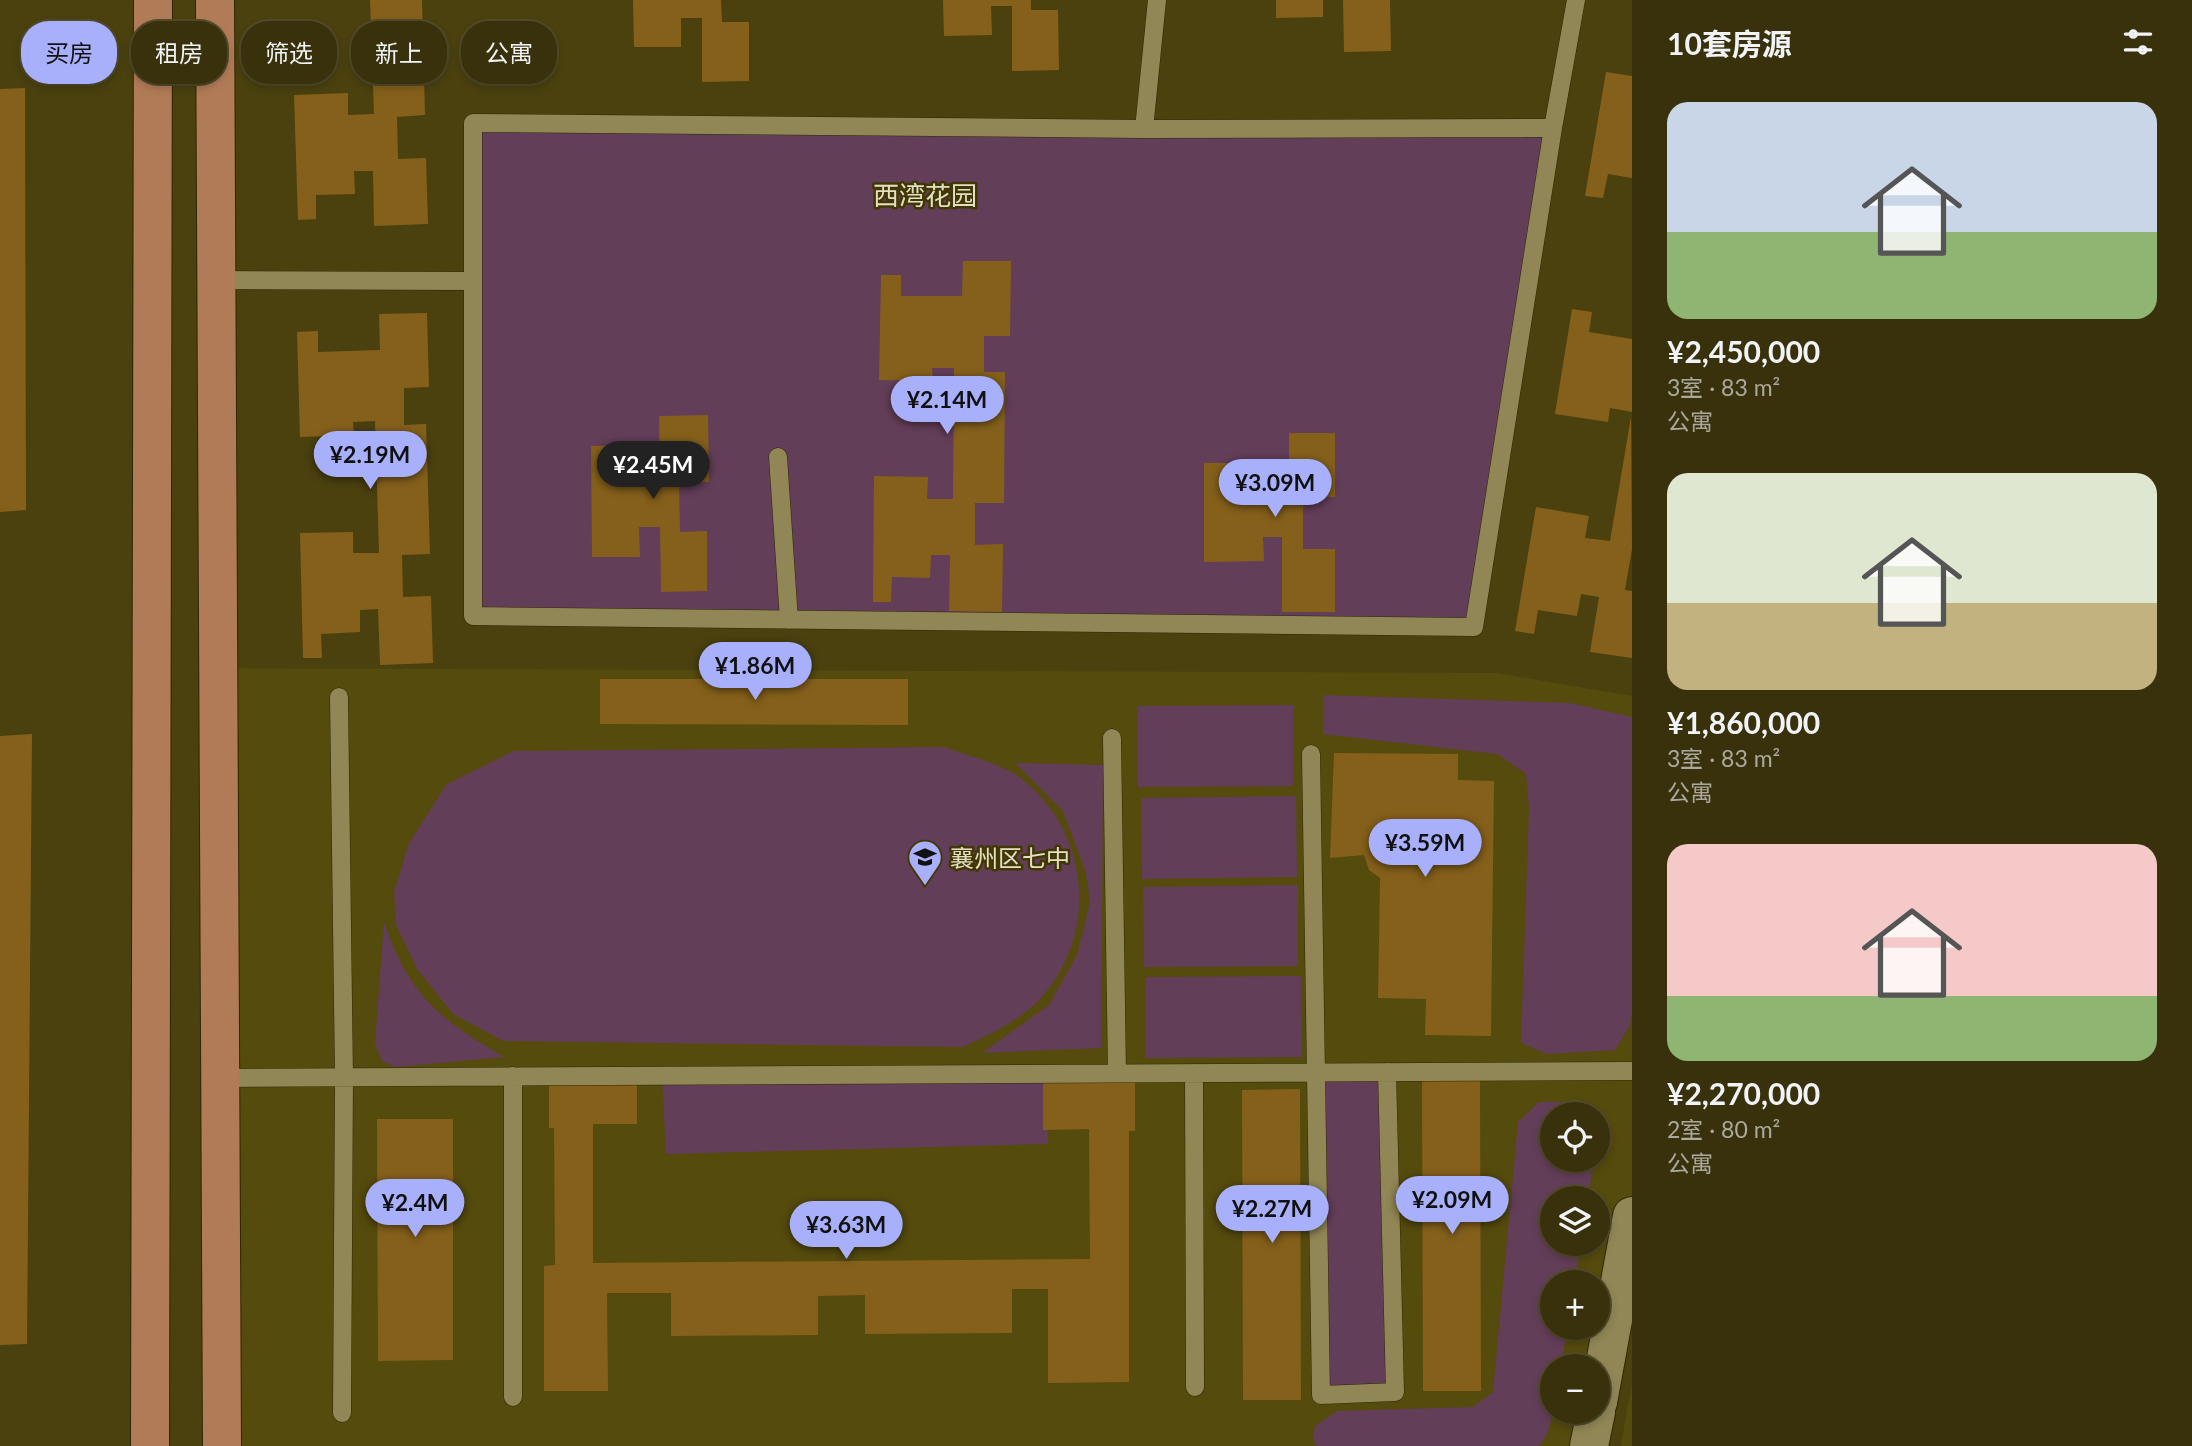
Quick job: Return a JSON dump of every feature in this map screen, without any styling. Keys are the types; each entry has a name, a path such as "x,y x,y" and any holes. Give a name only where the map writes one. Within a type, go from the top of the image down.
{"main road":[{"path":"150,1446 153,0"},
{"path":"215,0 222,1446"}],"street":[{"path":"1610,1372 1632,1216"},
{"path":"1589,1446 1596,1424"}],"lane":[{"path":"1144,129 1157,0"},
{"path":"1553,128 1144,129 473,123 473,616 1474,627 1553,128 1576,0"},
{"path":"216,280 473,281"},
{"path":"778,457 789,620"},
{"path":"339,697 344,1077 342,1413"},
{"path":"1112,738 1117,1073"},
{"path":"1311,754 1321,1395 1395,1392 1387,1072"},
{"path":"220,1078 1632,1071"},
{"path":"1194,1073 1195,1387"},
{"path":"513,1076 513,1397"}],"shaded area":[{"path":"473,123 1553,128 1474,627 473,616"},
{"name":"襄州区七中","path":"218,668 1497,673 1632,696 1632,1230 1610,1319 1610,1270 1540,1270 1540,1340 1605,1340 1601,1354 1540,1354 1540,1424 1594,1424 1589,1446 222,1446"},
{"path":"1323,695 1570,703 1632,717 1632,1012 1629,1027 1615,1050 1547,1054 1521,1043 1529,808 1526,774 1497,754 1323,734"},
{"path":"1293,705 1293,786 1138,787 1138,706"},
{"path":"944,747 1012,772 1043,799 1061,825 1073,853 1079,883 1078,914 1072,944 1059,973 1040,999 1022,1014 963,1047 503,1041 453,1014 417,969 396,925 394,892 409,843 447,784 514,751"},
{"path":"1015,763 1103,765 1101,1048 982,1053 1049,1005 1077,955 1090,902 1086,873 1063,811"},
{"path":"1296,796 1297,877 1142,879 1141,798"},
{"path":"1298,885 1298,966 1144,967 1143,887"},
{"path":"384,922 404,968 429,1003 481,1044 504,1057 395,1067 382,1061 375,1044"},
{"path":"1301,976 1302,1057 1146,1058 1146,977"},
{"path":"1387,1072 1395,1392 1321,1395 1318,1073"},
{"path":"1047,1073 1048,1144 666,1154 662,1076"},
{"path":"1540,1102 1540,1172 1592,1172 1590,1186 1540,1186 1540,1256 1579,1256 1576,1270 1540,1270 1540,1340 1565,1340 1563,1354 1540,1354 1540,1424 1550,1424 1545,1437 1539,1446 1317,1446 1313,1440 1315,1426 1337,1411 1473,1407 1493,1392 1518,1122"},
{"path":"1632,1385 1632,1446 1621,1446 1627,1409"}],"building":[{"path":"370,0 422,0 423,21 371,21"},
{"path":"633,0 721,0 722,22 749,22 749,81 702,82 702,18 681,18 681,47 634,47"},
{"path":"943,0 1031,0 1031,10 1058,10 1059,70 1012,71 1012,6 991,6 992,35 944,36"},
{"path":"1276,0 1323,0 1323,17 1276,18"},
{"path":"1343,0 1390,0 1391,51 1344,52"},
{"path":"1606,72 1632,76 1632,178 1608,174 1603,198 1585,196"},
{"path":"373,84 424,84 425,115 397,117 398,159 426,158 428,224 374,226 373,171 354,171 355,194 316,195 316,219 298,220 294,95 348,93 348,115 374,114"},
{"path":"25,88 26,510 0,512 0,89"},
{"path":"963,261 1011,261 1010,336 984,336 984,372 1005,372 1004,503 975,503 975,545 1003,544 1002,612 949,611 950,555 931,555 930,578 892,577 891,602 873,602 874,476 928,477 927,499 953,499 954,368 932,368 933,381 879,380 881,275 901,275 901,296 962,296"},
{"path":"1572,309 1592,312 1589,332 1632,339 1632,412 1610,408 1608,422 1555,414"},
{"path":"427,313 429,387 404,388 404,425 426,424 430,554 402,555 403,597 431,596 433,663 380,665 378,609 360,610 360,632 321,634 322,658 303,658 300,533 353,532 353,553 379,553 375,421 353,422 354,435 300,437 297,332 318,331 318,352 380,350 379,314"},
{"path":"708,415 709,482 679,482 680,532 707,531 707,591 661,592 660,527 639,527 640,557 592,557 591,446 639,445 639,472 660,471 659,416"},
{"path":"1631,417 1632,549 1625,590 1632,591 1632,658 1590,652 1599,597 1581,594 1577,616 1538,610 1534,634 1515,631 1536,507 1589,516 1585,538 1610,541"},
{"path":"1289,433 1335,433 1335,497 1303,497 1303,549 1335,549 1335,612 1282,612 1282,537 1263,537 1264,561 1204,562 1204,463 1267,463 1267,489 1289,489"},
{"path":"600,679 908,679 908,725 600,724"},
{"path":"32,734 27,1344 0,1345 0,736"},
{"path":"1334,753 1458,754 1458,780 1494,781 1491,1036 1425,1035 1426,999 1378,998 1380,878 1369,870 1364,855 1330,858"},
{"path":"1043,1080 1135,1080 1135,1131 1129,1131 1129,1382 1048,1383 1048,1289 1012,1289 1012,1333 865,1334 865,1295 818,1296 818,1335 671,1336 671,1293 607,1293 608,1391 544,1391 544,1266 555,1265 554,1128 549,1128 549,1083 637,1083 637,1124 593,1124 593,1263 1090,1259 1089,1129 1043,1130"},
{"path":"1480,1080 1481,1391 1423,1391 1422,1081"},
{"path":"1300,1089 1301,1400 1243,1400 1242,1090"},
{"path":"377,1119 453,1119 453,1360 378,1361"}],"place":[{"name":"襄州区七中","path":"925,887"}],"district":[{"name":"西湾花园","path":"925,195"}]}
